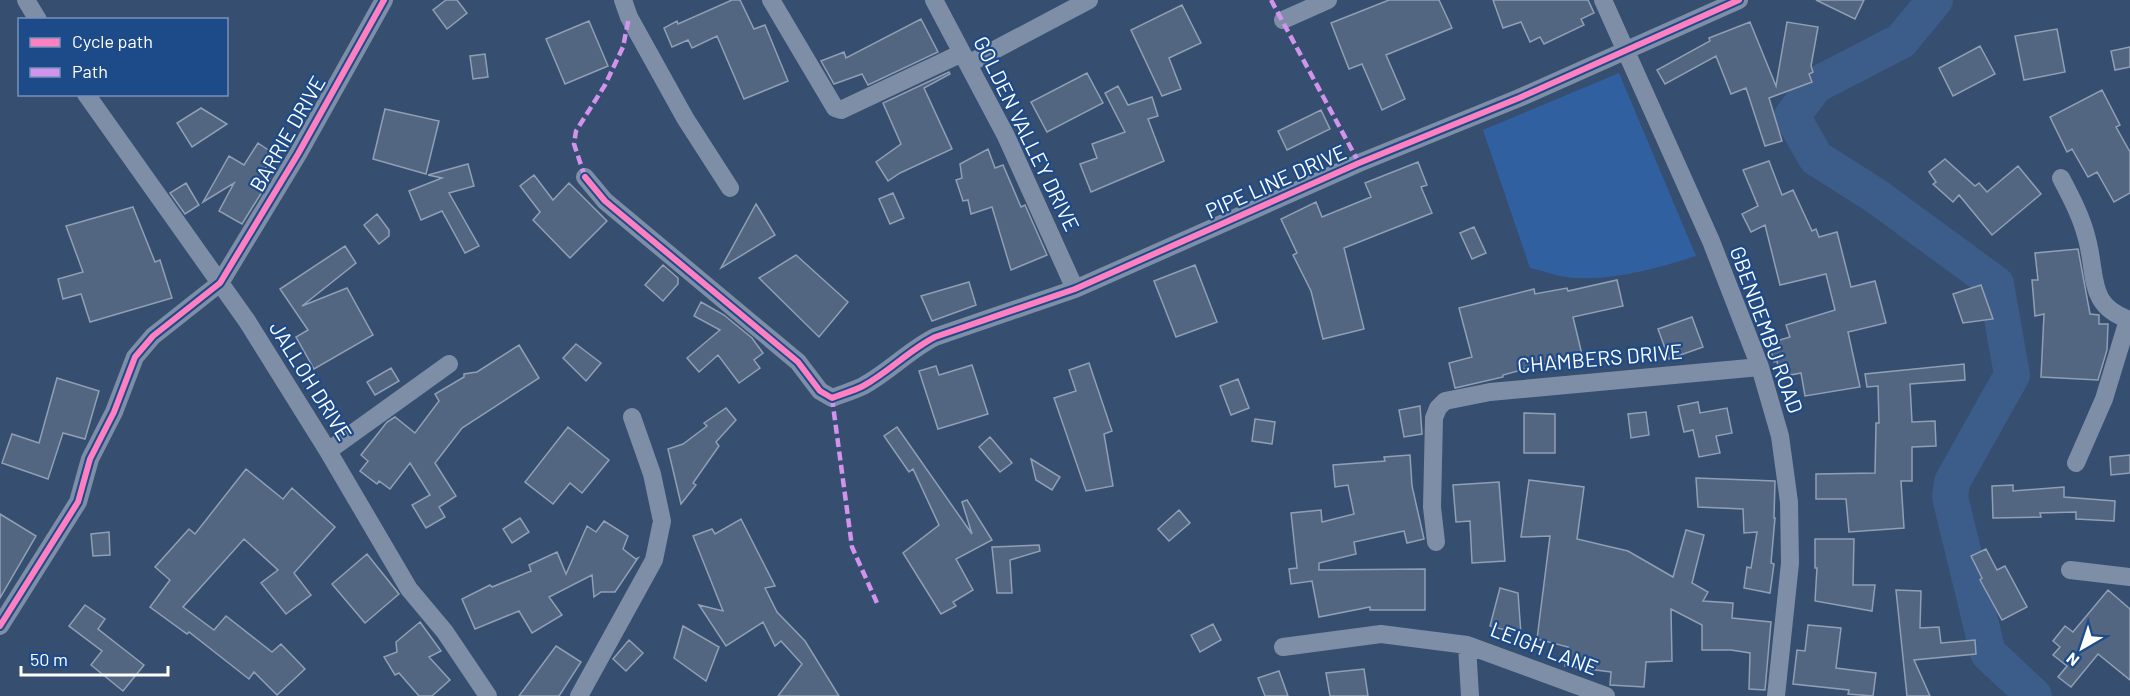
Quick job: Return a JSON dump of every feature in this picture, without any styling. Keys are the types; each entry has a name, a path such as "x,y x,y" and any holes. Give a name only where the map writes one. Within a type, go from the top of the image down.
{"street":[{"path":"26,0 37,18"},
{"name":"BARRIE DRIVE","path":"220,283 298,154 384,0"},
{"path":"623,0 629,17 685,118 730,188"},
{"path":"771,0 834,108 840,110 965,58 1089,0"},
{"name":"GOLDEN VALLEY DRIVE","path":"934,0 1006,136 1075,289"},
{"path":"1283,20 1328,0"},
{"name":"GBENDEMBU ROAD","path":"1603,0 1711,241 1760,367 1780,436 1789,502 1790,563 1776,696"},
{"name":"PIPE LINE DRIVE","path":"585,177 605,201 798,362 820,391 832,398 863,386 888,370 916,346 935,337 1075,289 1359,163 1626,51 1739,0"},
{"name":"JALLOH DRIVE","path":"87,96 247,321 410,589 445,632 488,696"},
{"path":"2061,178 2087,238 2097,294 2111,313 2129,320 2104,399 2076,463"},
{"path":"0,626 78,502 90,459 114,412 135,357 153,336 220,283"},
{"path":"328,451 448,364"},
{"name":"CHAMBERS DRIVE","path":"1436,542 1432,507 1434,418 1438,408 1445,401 1490,392 1760,367"},
{"path":"579,696 654,560 662,521 652,474 632,417"},
{"path":"2070,570 2130,577"},
{"name":"LEIGH LANE","path":"1283,647 1382,634 1467,645 1606,696"},
{"path":"1467,645 1470,696"}],"shaded area":[{"path":"1619,73 1696,256 1652,269 1607,277 1570,278 1530,268 1483,130"}],"building":[{"path":"446,0 457,0 467,13 447,29 433,10"},
{"path":"732,0 740,0 754,29 765,25 788,81 744,99 717,36 692,48 688,40 672,47 664,28"},
{"path":"1389,0 1439,0 1452,28 1386,55 1405,99 1382,110 1362,64 1349,69 1331,23"},
{"path":"1493,0 1588,0 1594,13 1581,19 1584,25 1544,44 1540,37 1530,42 1521,22 1503,28"},
{"path":"1816,0 1864,0 1855,19"},
{"path":"1182,5 1201,43 1169,58 1181,89 1162,96 1131,30"},
{"path":"921,19 938,52 868,85 862,74 834,84 821,61 844,52 846,58"},
{"path":"589,21 608,66 565,84 546,39"},
{"path":"1750,22 1776,86 1787,22 1818,27 1811,66 1813,72 1809,74 1812,82 1769,98 1782,141 1765,146 1746,88 1731,94 1716,56 1665,84 1657,70 1710,41 1709,38"},
{"path":"2057,29 2065,72 2024,80 2015,36"},
{"path":"1980,46 1995,74 1953,96 1939,68"},
{"path":"2130,47 2130,67 2115,70 2111,51"},
{"path":"485,54 488,77 473,79 470,56"},
{"path":"949,72 950,74 924,88 952,149 888,181 876,162 901,144 883,103"},
{"path":"1087,73 1103,103 1047,132 1031,102"},
{"path":"1118,86 1128,105 1152,97 1158,116 1148,119 1164,161 1091,192 1080,164 1097,158 1092,144 1125,132 1105,93"},
{"path":"2102,90 2120,125 2116,127 2130,152 2130,193 2114,202 2097,172 2088,177 2072,149 2067,152 2050,117"},
{"path":"201,108 227,124 192,147 177,123"},
{"path":"385,109 439,121 426,174 373,159"},
{"path":"1321,110 1330,129 1287,150 1278,131"},
{"path":"258,143 274,154 262,174 270,179 242,224 219,211 234,183 203,202 229,156 244,165"},
{"path":"988,149 995,168 1003,165 1021,207 1025,205 1047,255 1011,270 992,207 971,214 968,200 963,201 956,180 962,178 960,164"},
{"path":"1945,159 1975,186 1979,183 1987,192 2018,166 2041,194 1992,235 1959,195 1953,202 1933,184 1936,182 1929,172"},
{"path":"1769,161 1782,195 1793,190 1812,231 1816,229 1819,237 1837,232 1851,287 1875,281 1886,323 1848,332 1860,387 1805,396 1801,373 1780,377 1777,361 1774,362 1769,343 1790,337 1786,325 1835,310 1826,274 1780,285 1765,225 1751,232 1742,214 1758,206 1743,170"},
{"path":"1418,162 1427,185 1421,187 1432,213 1344,248 1364,329 1323,339 1311,291 1293,255 1297,253 1281,219 1316,202 1322,217 1371,197 1365,183"},
{"path":"468,164 474,186 449,193 479,246 465,253 442,211 421,220 409,191 442,178 428,175"},
{"path":"534,175 553,200 569,183 607,221 570,258 533,220 540,212 520,186"},
{"path":"186,183 199,205 185,214 170,193"},
{"path":"893,193 904,218 890,224 879,199"},
{"path":"756,204 775,235 721,268"},
{"path":"133,207 155,262 160,260 172,298 90,322 81,294 63,299 58,279 83,272 66,226"},
{"path":"377,214 389,230 389,236 379,244 364,225"},
{"path":"1474,227 1486,253 1472,259 1460,233"},
{"path":"345,246 356,263 302,306 347,288 373,335 314,369 296,337 308,330 280,289"},
{"path":"2078,249 2090,314 2099,315 2099,324 2108,324 2107,350 2098,380 2041,377 2044,314 2035,316 2032,280 2038,280 2035,253"},
{"path":"796,255 848,302 819,337 759,278"},
{"path":"663,265 678,278 678,284 663,301 645,285"},
{"path":"1195,265 1217,322 1176,337 1154,281"},
{"path":"1617,280 1623,306 1573,317 1584,363 1567,366 1566,358 1503,375 1503,377 1455,388 1449,363 1472,357 1459,308 1534,289 1535,294 1567,288 1568,291"},
{"path":"969,282 976,305 932,321 921,296"},
{"path":"1981,285 1993,319 1963,323 1953,294"},
{"path":"701,302 724,315 752,338 763,353 754,360 760,368 739,383 718,355 699,372 687,358 720,330 694,316"},
{"path":"1692,317 1703,347 1669,359 1658,329"},
{"path":"576,344 601,363 586,381 563,358"},
{"path":"519,345 539,378 462,428 435,463 456,496 439,507 445,517 426,528 412,505 430,495 410,463 390,489 379,481 377,484 360,471 368,461 361,455 387,422 395,417 415,433 439,401 435,394 464,377 464,374 477,372"},
{"path":"1089,363 1112,431 1104,434 1113,486 1086,491 1054,398 1076,391 1069,370"},
{"path":"1964,364 1965,380 1910,384 1912,422 1935,421 1936,446 1912,447 1912,481 1901,481 1904,528 1849,532 1846,499 1816,499 1816,474 1875,473 1876,423 1879,423 1878,386 1867,387 1865,374"},
{"path":"972,365 988,414 938,429 919,371 936,366 939,375"},
{"path":"391,368 399,381 375,395 367,382"},
{"path":"57,378 99,391 85,439 63,433 48,479 2,463 12,434 39,443"},
{"path":"1238,379 1249,408 1231,415 1220,386"},
{"path":"1698,402 1700,413 1727,408 1732,433 1716,436 1720,453 1699,457 1693,430 1684,432 1678,406"},
{"path":"1420,406 1422,434 1404,437 1399,410"},
{"path":"726,408 736,420 716,442 719,446 693,483 696,485 681,504 668,449 683,444 707,426 704,423"},
{"path":"1646,412 1649,435 1631,438 1628,414"},
{"path":"1524,413 1555,414 1555,453 1524,453"},
{"path":"1255,419 1275,422 1272,444 1252,441"},
{"path":"568,427 609,460 582,493 570,483 553,504 525,482"},
{"path":"897,427 972,534 962,502 967,500 992,540 956,559 973,590 953,602 956,606 941,614 903,553 939,525 913,469 909,472 884,436"},
{"path":"990,437 1012,463 1000,472 979,447"},
{"path":"1410,455 1412,486 1424,539 1407,543 1404,531 1354,542 1356,554 1319,563 1319,570 1425,569 1425,610 1370,610 1370,607 1319,617 1312,581 1291,584 1289,569 1297,568 1291,513 1321,510 1322,522 1354,514 1348,485 1335,487 1333,465 1385,461 1384,457"},
{"path":"2130,455 2130,473 2111,475 2110,457"},
{"path":"1031,459 1060,477 1052,490 1036,480"},
{"path":"246,469 283,499 292,488 335,527 294,573 311,595 286,614 261,583 278,570 244,539 183,607 214,630 226,616 272,652 281,644 305,669 277,695 254,672 249,679 189,632 187,634 150,607 170,580 155,567 189,529 195,534"},
{"path":"1696,478 1775,481 1775,518 1771,563 1774,564 1770,593 1744,588 1747,567 1751,568 1757,532 1744,533 1743,509 1698,507"},
{"path":"1529,480 1584,487 1577,539 1628,551 1673,577 1686,530 1704,535 1692,583 1708,592 1703,601 1733,603 1732,618 1771,622 1765,690 1749,689 1750,653 1731,650 1702,650 1702,625 1671,609 1672,661 1646,662 1644,687 1610,685 1611,672 1565,666 1568,647 1537,639 1550,536 1521,537"},
{"path":"1499,482 1505,561 1472,563 1470,521 1456,522 1453,485"},
{"path":"2013,485 2013,491 2064,487 2064,497 2115,501 2114,521 2076,519 2076,512 2040,513 2041,517 1993,518 1992,486"},
{"path":"1179,510 1190,523 1169,541 1158,529"},
{"path":"0,514 36,536 0,598"},
{"path":"520,518 529,532 512,543 503,529"},
{"path":"741,519 775,586 765,588 777,612 805,641 839,696 778,696 802,664 781,641 775,646 763,622 726,646 699,605 723,611 693,536 712,529 715,534"},
{"path":"604,521 628,536 623,549 636,559 638,558 615,592 601,592 594,597 592,575 549,597 562,615 532,633 519,611 475,629 462,599 490,585 492,587 531,571 529,565 557,552 566,574 587,526 596,532"},
{"path":"109,532 110,555 93,556 91,534"},
{"path":"1815,539 1854,539 1853,585 1875,585 1872,611 1815,601 1817,568 1815,568"},
{"path":"1039,545 1040,551 1010,560 1012,593 997,593 992,547"},
{"path":"1986,549 1997,570 2005,566 2027,607 2002,620 1980,580 1982,578 1971,556"},
{"path":"367,554 399,594 365,623 332,584"},
{"path":"1500,588 1518,593 1521,634 1490,626"},
{"path":"1896,590 1921,591 1920,628 1939,627 1941,643 1975,640 1976,654 1914,660 1930,696 1907,696"},
{"path":"2108,590 2130,609 2130,680 2098,654 2071,687 2058,677 2067,666 2053,655 2060,647 2053,641 2065,626 2073,632"},
{"path":"85,605 105,619 98,629 144,665 123,691 91,665 102,651 69,626"},
{"path":"420,622 441,651 429,657 450,680 432,696 419,696 399,673 395,675 384,657 397,652 396,642"},
{"path":"1213,624 1221,640 1200,652 1191,635"},
{"path":"1808,625 1841,628 1836,668 1876,673 1873,696 1848,694 1849,690 1793,684 1797,650 1805,651"},
{"path":"683,626 719,647 706,681 674,658"},
{"path":"629,640 643,653 626,671 613,659"},
{"path":"556,646 581,662 559,696 519,696"},
{"path":"1364,669 1368,696 1330,696 1326,673"},
{"path":"1279,671 1288,696 1265,696 1258,678"}],"waterway":[{"path":"1935,0 1901,41 1816,85 1792,116 1816,158 1876,196 1996,284 2012,375 1952,482 1950,497 1988,653 2034,696"}],"marked path":[{"path":"1271,0 1359,163"},
{"path":"585,177 574,144 576,131 605,85 623,47 629,17"},
{"path":"832,398 852,547 877,603"}],"cycle path":[{"path":"0,626 78,502 90,459 114,412 135,357 153,336 220,283 298,154 384,0"},
{"path":"585,177 605,201 798,362 820,391 832,398 859,388 935,337 1075,289 1359,163 1519,98 1739,0"}]}
